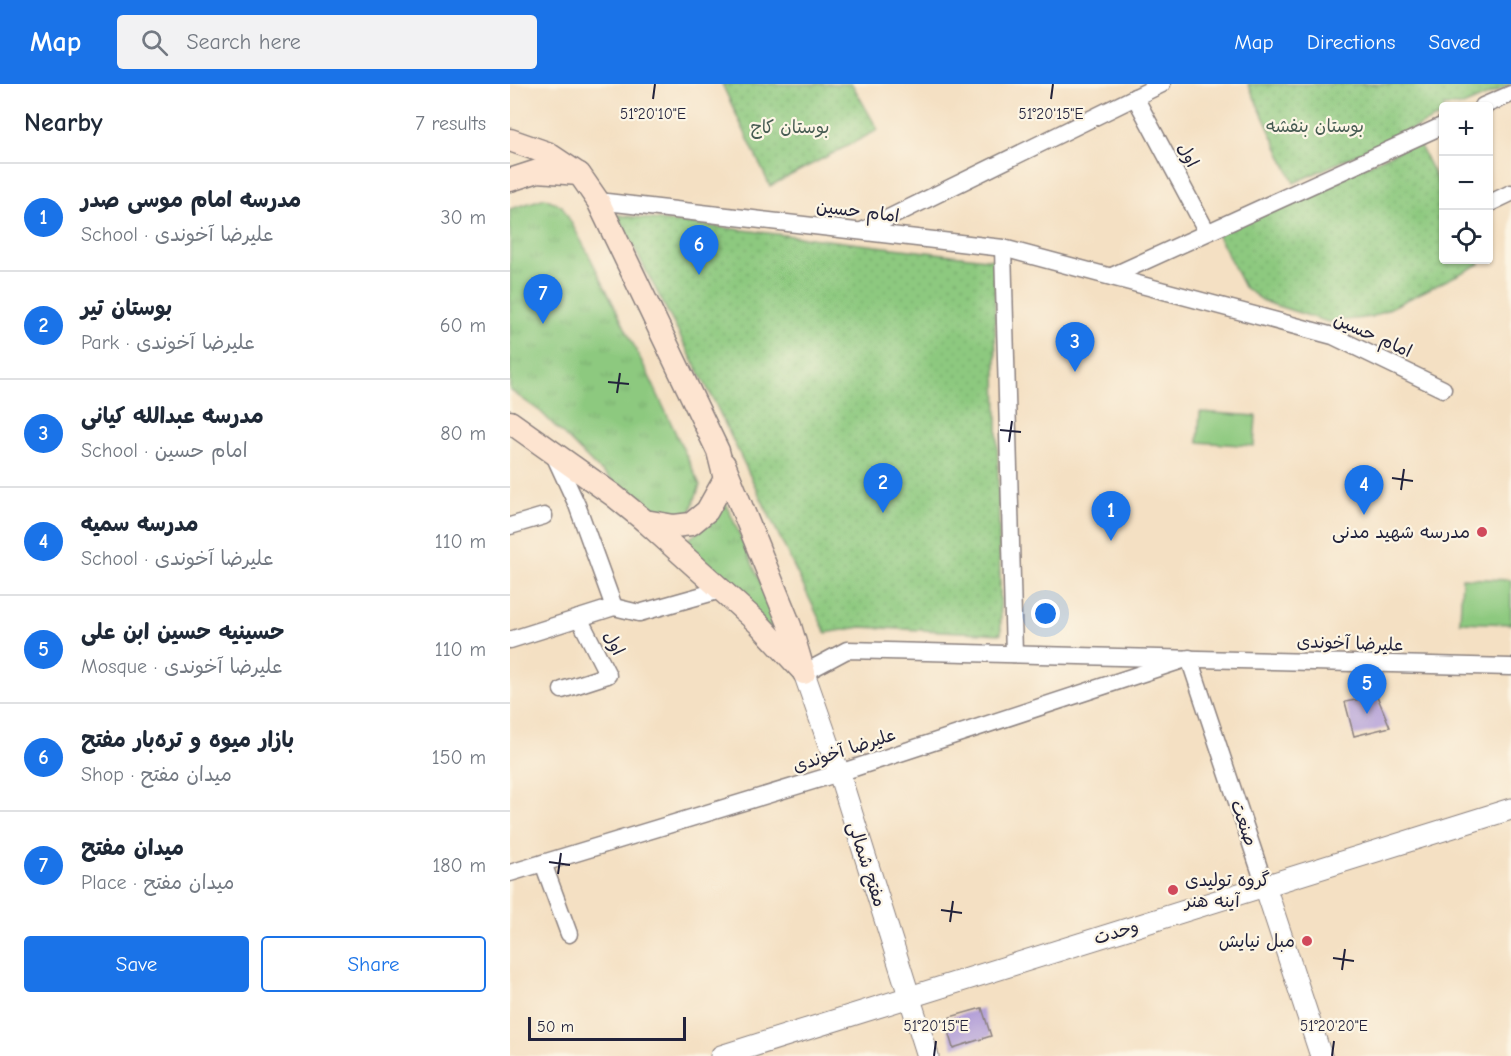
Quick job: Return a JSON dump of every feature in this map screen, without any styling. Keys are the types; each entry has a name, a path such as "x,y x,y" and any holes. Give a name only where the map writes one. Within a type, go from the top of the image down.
{"main road":[{"path":"510,140 547,153 580,175 598,201 718,451 790,626 804,673"},
{"path":"510,180 538,171 580,175"},
{"path":"510,422 613,495 645,521 758,623 804,673"},
{"path":"645,521 674,526 691,524 707,511 725,479 718,451"}],"street":[{"path":"861,231 1162,84"},
{"path":"1492,102 1511,94"},
{"name":"اول","path":"1135,97 1207,232"},
{"path":"1112,276 1439,127"},
{"path":"1493,202 1511,193"},
{"name":"امام حسین","path":"598,201 1003,248 1333,336 1443,388"},
{"path":"1003,248 1014,654"},
{"path":"552,452 577,506 614,607"},
{"path":"510,526 544,516"},
{"path":"510,640 614,607 639,613 721,590"},
{"name":"اول","path":"561,690 608,675 579,618"},
{"name":"علیرضا آخوندی","path":"804,673 847,650 1511,668"},
{"name":"علیرضا آخوندی","path":"510,873 839,773 1189,658"},
{"name":"صنعت","path":"1189,658 1321,1056"},
{"name":"مفتح شمالی","path":"804,673 839,773 928,1056"},
{"name":"وحدت","path":"721,1056 1511,809"},
{"path":"543,862 569,934"}],"green space":[{"name":"بوستان کاج","path":"722,84 852,84 878,130 770,186"},
{"name":"بوستان بنفشه","path":"1248,84 1511,84 1472,102 1439,102 1439,117 1294,183"},
{"path":"1418,142 1439,184 1439,264 1480,264 1372,317 1328,322 1265,302 1244,287 1217,234"},
{"path":"545,198 562,206 590,257 700,485 690,513 674,518 655,515 595,466 541,412 510,390 510,209"},
{"path":"617,215 994,260 1001,634 861,627 826,633 713,399"},
{"path":"1200,412 1256,416 1254,446 1198,442"},
{"path":"724,499 784,636 779,640 685,542 712,521"},
{"path":"1462,578 1511,580 1511,624 1460,622"}],"building":[{"path":"1377,696 1390,727 1354,736 1345,702"},
{"path":"982,1008 991,1036 953,1048 947,1028 950,1017"}],"place":[{"name":"بازار میوه و تره‌بار مفتح","path":"699,275"},
{"name":"میدان مفتح","path":"543,324"},
{"name":"مدرسه عبدالله کیانی","path":"1075,372"},
{"name":"بوستان تیر","path":"883,513"},
{"name":"مدرسه سمیه","path":"1364,515"},
{"name":"مدرسه شهید مدنی","path":"1482,532"},
{"name":"مدرسه امام موسی صدر","path":"1111,541"},
{"name":"حسینیه حسین ابن علی","path":"1367,714"},
{"name":"گروه تولیدی آینه هنر","path":"1173,890"},
{"name":"مبل نیایش","path":"1307,941"}]}
